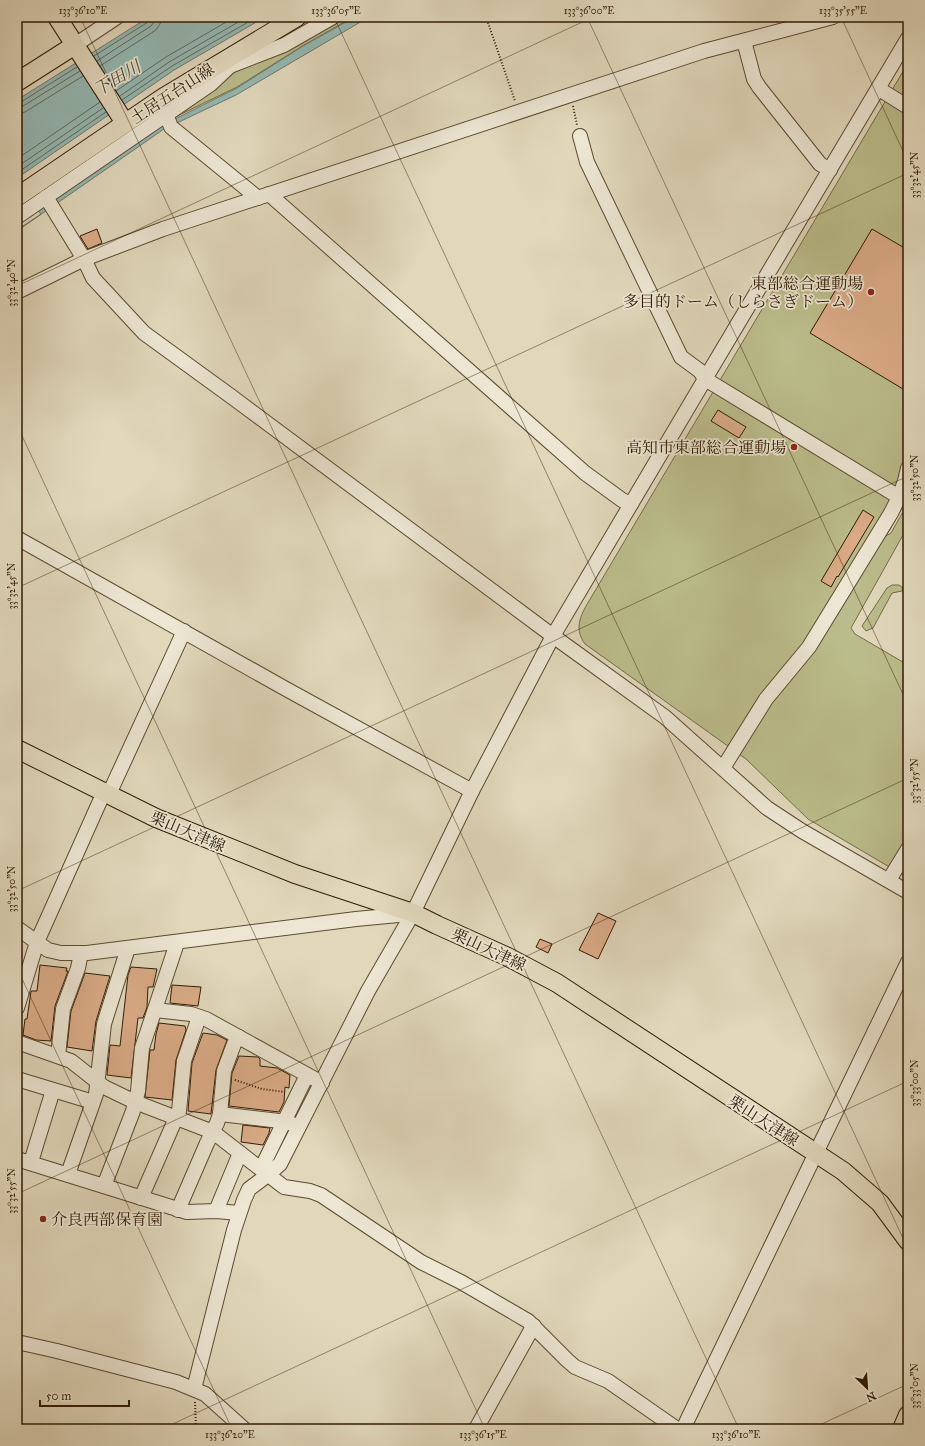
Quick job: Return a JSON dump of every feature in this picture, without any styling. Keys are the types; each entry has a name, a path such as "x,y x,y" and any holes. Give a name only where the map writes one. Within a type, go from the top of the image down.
{"main road":[{"name":"土居五台山線","path":"57,17 123,120 228,62 297,17"},
{"path":"17,82 74,44"},
{"path":"17,196 123,120"},
{"name":"栗山大津線","path":"17,749 156,818 295,874 414,913 508,957 558,983 843,1171 880,1204 908,1241"},
{"path":"902,1429 908,1415"}],"street":[{"path":"74,44 118,17"},
{"path":"17,217 50,203 169,121 211,84 228,62 284,45 333,17"},
{"path":"17,292 84,259 163,229 704,51 832,17"},
{"path":"194,1389 234,1230 248,1189 265,1172 280,1164 368,991 414,913 472,791 553,636 631,504 700,373 830,170 908,38"},
{"path":"744,41 754,79 759,87 820,164 830,170"},
{"path":"879,89 908,107"},
{"path":"169,121 263,196 585,473 622,500 631,504"},
{"path":"580,136 586,162 681,357 700,373 899,497"},
{"path":"50,203 84,259 93,278 144,333 553,636 665,717 767,808 802,831 908,892"},
{"path":"723,768 766,699 809,647 891,513 899,497 908,468"},
{"path":"17,538 286,690 472,791"},
{"path":"17,1008 37,942 184,631"},
{"path":"889,880 908,849"},
{"path":"17,928 48,950 61,953 81,954 414,913"},
{"path":"104,1186 133,1111 138,1091 142,1048 177,943"},
{"path":"68,1174 96,1094 104,1024 128,948"},
{"path":"58,1056 63,1010 78,968 81,954"},
{"path":"684,1429 908,962"},
{"path":"155,1010 191,1014 206,1019 322,1083"},
{"path":"141,1198 179,1111 184,1061 199,1017"},
{"path":"178,1210 220,1114 224,1071 234,1044 239,1037"},
{"path":"17,1042 71,1061 104,1087 135,1102 213,1132 284,1187 310,1191 321,1195 421,1262 461,1282 528,1321 575,1366 608,1381 677,1429"},
{"path":"265,1172 285,1122 307,1075"},
{"path":"17,1079 93,1102"},
{"path":"53,1090 24,1161 178,1210 187,1212 216,1211 239,1213"},
{"path":"220,1114 285,1122 299,1128"},
{"path":"216,1211 240,1153"},
{"path":"476,1429 534,1326"},
{"path":"17,1342 176,1382 204,1394 244,1429"}],"path":[{"path":"486,17 520,112"},
{"path":"571,94 580,136"},
{"path":"223,1076 262,1089 298,1092"},
{"path":"194,1389 196,1429"}],"green space":[{"path":"336,17 353,17 304,45 237,87 171,119 236,66"},
{"name":"高知市東部総合運動場","path":"908,63 908,498 886,536 891,533 908,503 908,531 903,535 851,628 855,634 908,665 908,878 808,819 746,759 585,644 579,628 581,617 589,601"},
{"path":"892,585 899,585 903,588 902,591 892,593 873,628 866,631 862,626 887,588"}],"water":[{"name":"下田川","path":"149,17 265,17 174,70 17,178 17,100"},
{"path":"355,17 369,17 236,95 164,129 17,231 41,214 38,211 161,126 237,88 303,46"}],"building":[{"path":"97,229 102,243 88,249 80,236"},
{"name":"東部総合運動場 多目的ドーム（しらさぎドーム）","path":"872,229 908,250 908,392 810,333"},
{"path":"718,410 746,427 739,438 711,421"},
{"path":"863,510 874,517 831,587 821,581"},
{"path":"598,913 616,921 598,959 579,950"},
{"path":"540,939 552,944 548,953 536,947"},
{"path":"40,965 67,968 66,971 68,971 55,1006 51,1041 36,1040 23,1035 31,991 37,991"},
{"path":"131,967 157,969 153,987 148,987 147,1007 143,1018 138,1018 131,1078 107,1075 110,1045 120,1046 128,975"},
{"path":"85,973 110,976 96,1021 92,1051 67,1047 71,1011"},
{"path":"172,985 201,987 198,1006 170,1003"},
{"path":"159,1023 185,1026 186,1030 176,1060 172,1100 145,1097 150,1050 154,1050"},
{"path":"203,1033 217,1035 227,1040 216,1070 211,1114 188,1111 192,1063"},
{"path":"239,1056 258,1057 260,1059 260,1066 277,1068 290,1075 289,1088 285,1087 284,1102 279,1112 229,1106 232,1073"},
{"path":"243,1125 270,1128 263,1145 241,1142"}],"place":[{"name":"東部総合運動場 多目的ドーム（しらさぎドーム）","path":"871,292"},
{"name":"高知市東部総合運動場","path":"794,447"},
{"name":"介良西部保育園","path":"43,1219"}]}
